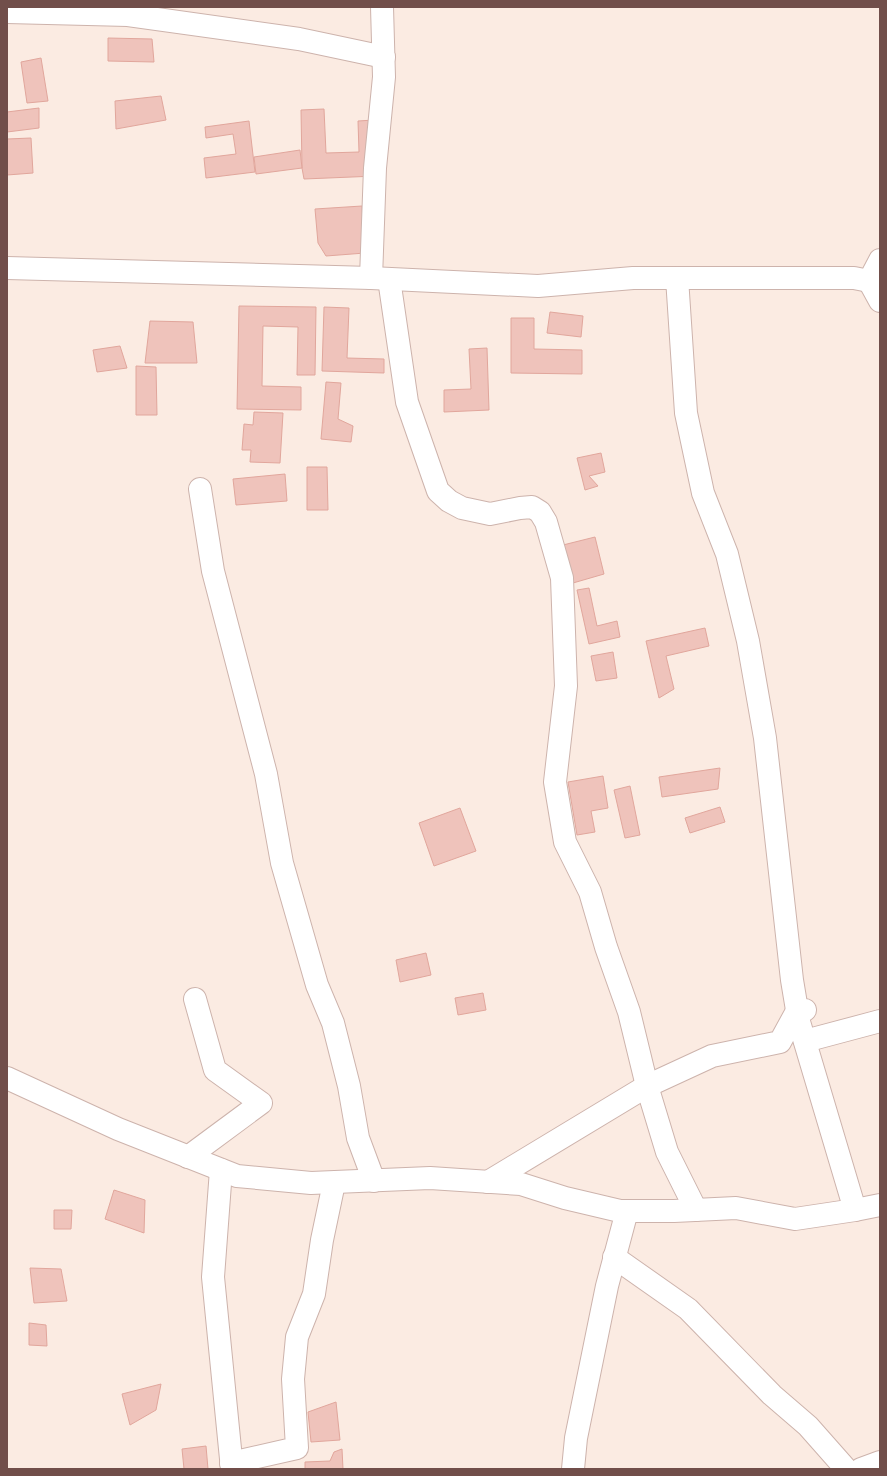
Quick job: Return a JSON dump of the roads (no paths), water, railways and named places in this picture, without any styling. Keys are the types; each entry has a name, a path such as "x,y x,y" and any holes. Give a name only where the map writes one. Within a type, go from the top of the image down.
{"street":[{"path":"382,7 384,77 375,168 380,278 406,402 438,491 449,501 462,508 490,514 532,507 540,512 546,522 562,578 566,686 555,782 565,842 590,892 606,947 630,1012 648,1086 667,1152 696,1210"},
{"path":"7,12 128,15 299,39 384,57"},
{"path":"868,281 880,260"},
{"path":"7,268 380,278 538,286 633,278 854,278 868,281 880,301"},
{"path":"677,278 686,413 703,493 726,554 748,641 765,738 792,980 803,1011 805,1040 854,1210"},
{"path":"200,489 213,571 266,774 282,863 317,985 333,1023 349,1086 358,1138 374,1181"},
{"path":"188,1157 261,1103 215,1070 195,999"},
{"path":"488,1182 648,1086 712,1056 780,1042 803,1011"},
{"path":"805,1040 880,1021"},
{"path":"7,1078 118,1129 236,1176 311,1184 430,1178 521,1184 565,1198 620,1211 736,1208 795,1219 880,1205"},
{"path":"221,1170 214,1277 232,1466 297,1448 293,1378 297,1337 314,1294 322,1240 334,1183"},
{"path":"574,1469 576,1438 607,1286 627,1211"},
{"path":"614,1257 688,1309 772,1395 808,1426 846,1469"},
{"path":"861,1469 880,1462"}]}
